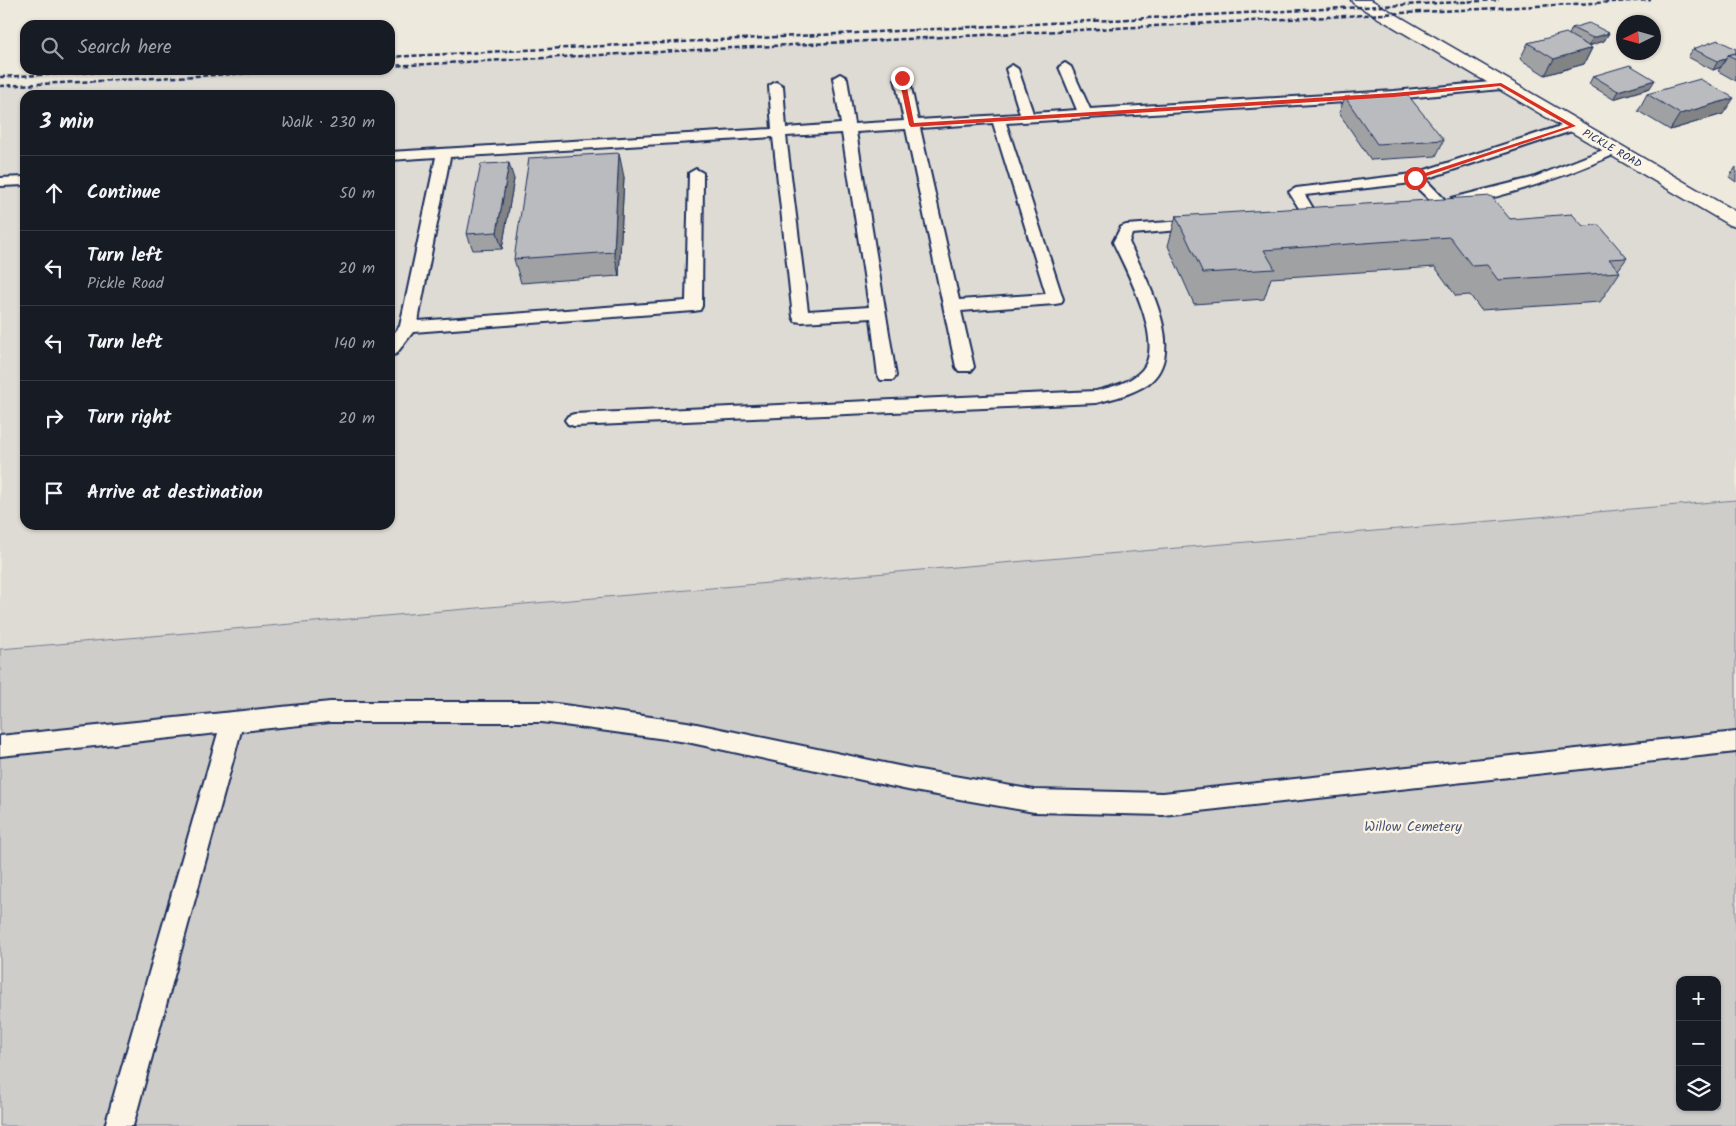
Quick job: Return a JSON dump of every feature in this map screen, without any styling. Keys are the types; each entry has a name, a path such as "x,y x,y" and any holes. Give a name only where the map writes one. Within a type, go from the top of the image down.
{"street":[{"name":"PICKLE ROAD","path":"1360,0 1736,221"}],"lane":[{"path":"1065,66 1085,114"},
{"path":"1012,69 1028,117"},
{"path":"840,78 850,129 887,376"},
{"path":"902,78 965,367"},
{"path":"395,156 1394,95 1501,84"},
{"path":"776,86 779,133 801,317 878,312"},
{"path":"952,306 1055,299 998,119"},
{"path":"1310,216 1296,192 1415,178 1573,126"},
{"path":"1418,206 1519,188 1614,150"},
{"path":"395,344 408,327 444,152"},
{"path":"408,327 694,306 696,173"},
{"path":"1415,178 1442,203"},
{"path":"0,182 20,181"},
{"path":"1290,217 1330,214"},
{"path":"574,420 1096,397 1130,387 1150,373 1157,358 1158,343 1154,320 1121,242 1126,230 1212,224"},
{"path":"0,746 330,712 542,712 677,731 908,779 1034,801 1163,804 1736,742"},
{"path":"119,1126 232,722"}],"shaded area":[{"path":"1383,14 1736,219 1736,500 0,649 0,86 208,75 395,75 395,65"}],"green space":[{"name":"Willow Cemetery","path":"1736,500 1736,1126 0,1126 0,649"}],"building":[{"path":"1589,23 1609,33 1593,38 1572,28"},
{"path":"1566,33 1592,48 1554,59 1528,43"},
{"path":"1718,40 1736,49 1736,53 1718,61 1693,49"},
{"path":"1736,53 1736,59 1728,55"},
{"path":"1630,65 1655,80 1618,91 1593,76"},
{"path":"1700,79 1734,98 1680,114 1647,94"},
{"path":"1407,94 1444,140 1377,144 1345,97"},
{"path":"619,153 614,252 514,259 529,158"},
{"path":"509,163 497,232 467,234 481,164"},
{"path":"1491,196 1510,219 1572,214 1583,226 1599,225 1627,258 1609,259 1620,272 1498,280 1487,265 1472,266 1450,237 1264,250 1275,269 1203,273 1176,216"}],"railway":[{"path":"395,57 1499,0"},
{"path":"395,66 1651,0"},
{"path":"0,77 39,75"},
{"path":"0,86 214,75"}],"route":[{"path":"902,78 911,125 1394,95 1501,84 1573,126 1415,178"}]}
